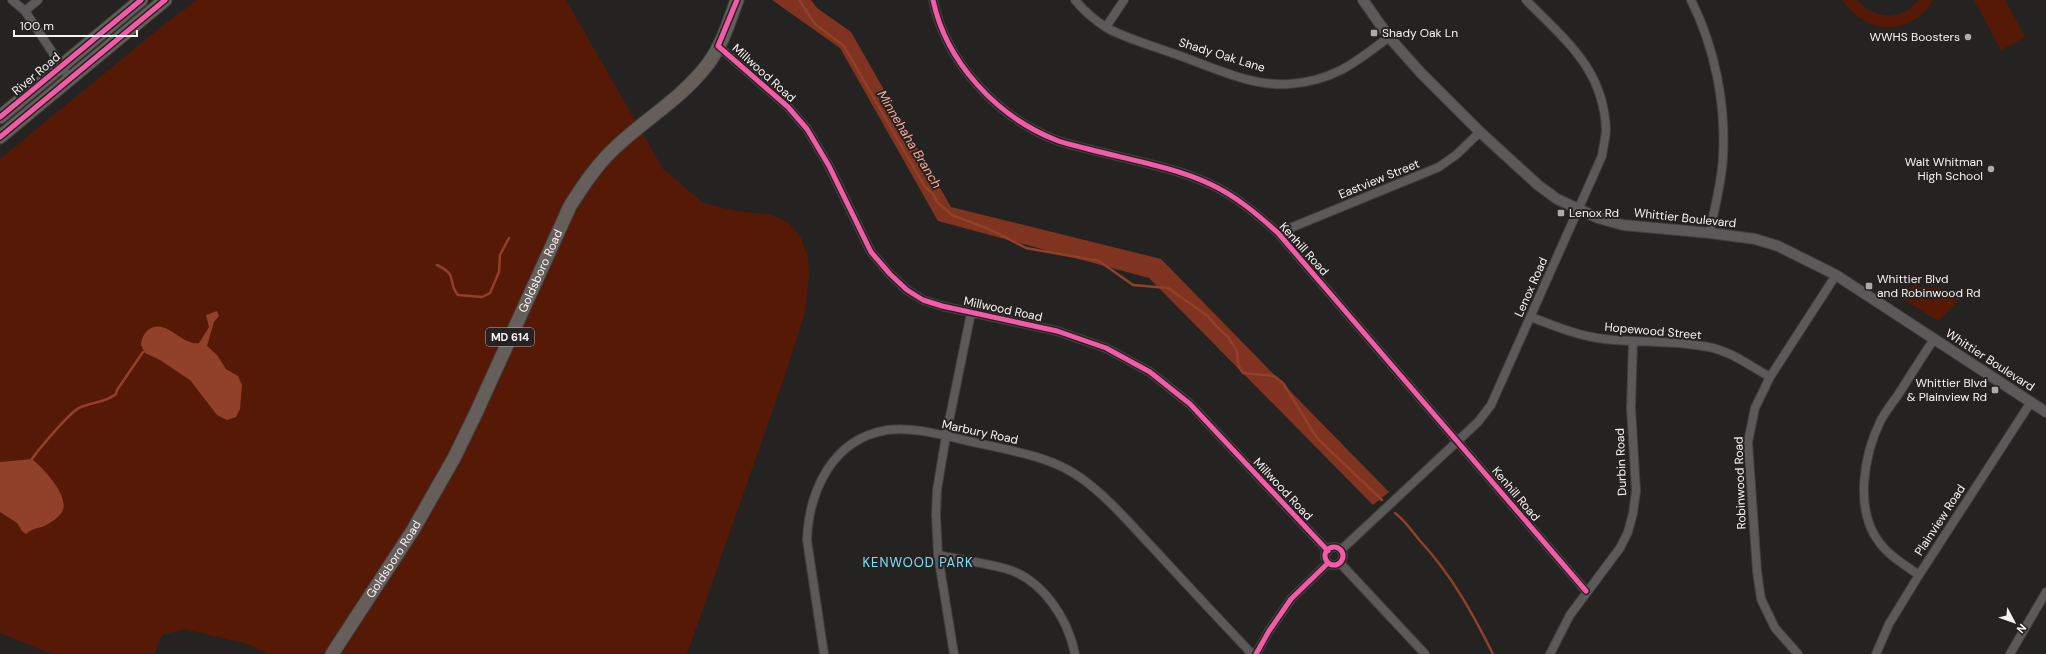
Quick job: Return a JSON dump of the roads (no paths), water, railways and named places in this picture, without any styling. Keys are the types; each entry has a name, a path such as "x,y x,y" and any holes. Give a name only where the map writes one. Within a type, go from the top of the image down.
{"main road":[{"name":"River Road","path":"0,117 141,0"},
{"path":"0,137 165,0"},
{"name":"Goldsboro Road","path":"332,654 413,530 454,458 570,206 590,176 603,160 627,138 673,102 695,80 718,46 737,0"}],"street":[{"path":"12,0 25,11 70,79"},
{"path":"25,11 38,0"},
{"name":"Kenhill Road","path":"933,0 943,32 969,75 999,106 1027,126 1056,140 1182,174 1210,184 1250,208 1278,233 1586,591"},
{"name":"Shady Oak Lane","path":"1075,0 1080,7 1106,27 1128,37 1258,81 1288,84 1322,78 1342,71 1389,37"},
{"path":"1106,27 1124,0"},
{"name":"Whittier Boulevard","path":"1363,0 1389,37 1420,72 1480,132 1538,185 1557,199 1579,210 1623,225 1710,233 1755,239 1778,246 1836,275 2046,412"},
{"name":"Lenox Road","path":"1341,550 1478,422 1491,405 1602,156 1606,130 1603,105 1594,77 1578,53 1526,0"},
{"path":"1691,0 1710,43 1723,112 1723,158 1710,233"},
{"name":"Millwood Road","path":"718,46 788,107 807,130 829,166 871,252 890,274 907,290 923,300 971,313 1057,331 1106,348 1150,372 1190,404 1328,551"},
{"name":"Eastview Street","path":"1278,233 1439,167 1456,156 1480,132"},
{"name":"Robinwood Road","path":"1798,654 1775,628 1761,599 1757,571 1748,442 1754,408 1770,377 1836,275"},
{"path":"954,654 938,555 936,515 937,490 946,436 971,313"},
{"name":"Hopewood Street","path":"1531,317 1584,336 1685,344 1714,348 1736,357 1770,377"},
{"path":"1918,574 1889,553 1878,542 1871,529 1866,511 1864,481 1869,452 1881,420 1934,339"},
{"name":"Durbin Road","path":"1550,654 1570,615 1586,591 1620,548 1628,532 1634,513 1636,491 1631,408 1633,341"},
{"name":"Plainview Road","path":"1876,654 1889,624 1918,574 2031,402"},
{"name":"Marbury Road","path":"824,654 807,540 808,525 814,495 824,473 838,455 850,445 863,438 887,430 914,430 1040,457 1060,466 1080,478 1113,505 1252,654"},
{"path":"1333,548 1341,550 1343,556 1340,563 1333,565 1328,562 1326,556 1328,551 1333,548"},
{"path":"938,555 1008,570 1026,578 1050,599 1064,620 1075,654"},
{"path":"1256,654 1269,631 1291,599 1328,562"},
{"path":"1340,563 1425,654"},
{"path":"2010,654 2046,592"}],"waterway":[{"name":"Minnehaha Branch","path":"799,0 815,24 844,46 925,187 933,194 937,202 952,215 989,229 1026,248 1099,261 1133,285 1168,288 1208,316 1228,337 1237,351 1238,365 1243,373 1274,376 1283,383 1317,438 1382,500"},
{"path":"437,265 448,272 451,276 453,286 458,295 482,297 490,293 499,272 500,255 509,238"},
{"path":"32,459 54,432 75,411 79,408 107,399 116,394 117,390 143,352"},
{"name":"Minnehaha Branch","path":"1395,513 1406,523 1443,569 1470,610 1493,654"}],"place":[{"name":"Shady Oak Ln","path":"1374,33"},
{"name":"WWHS Boosters","path":"1968,37"},
{"name":"Walt Whitman High School","path":"1991,169"},
{"name":"Lenox Rd","path":"1561,213"},
{"name":"Whittier Blvd and Robinwood Rd","path":"1869,286"},
{"name":"Whittier Blvd & Plainview Rd","path":"1995,390"}],"district":[{"name":"KENWOOD PARK","path":"918,562"}]}
